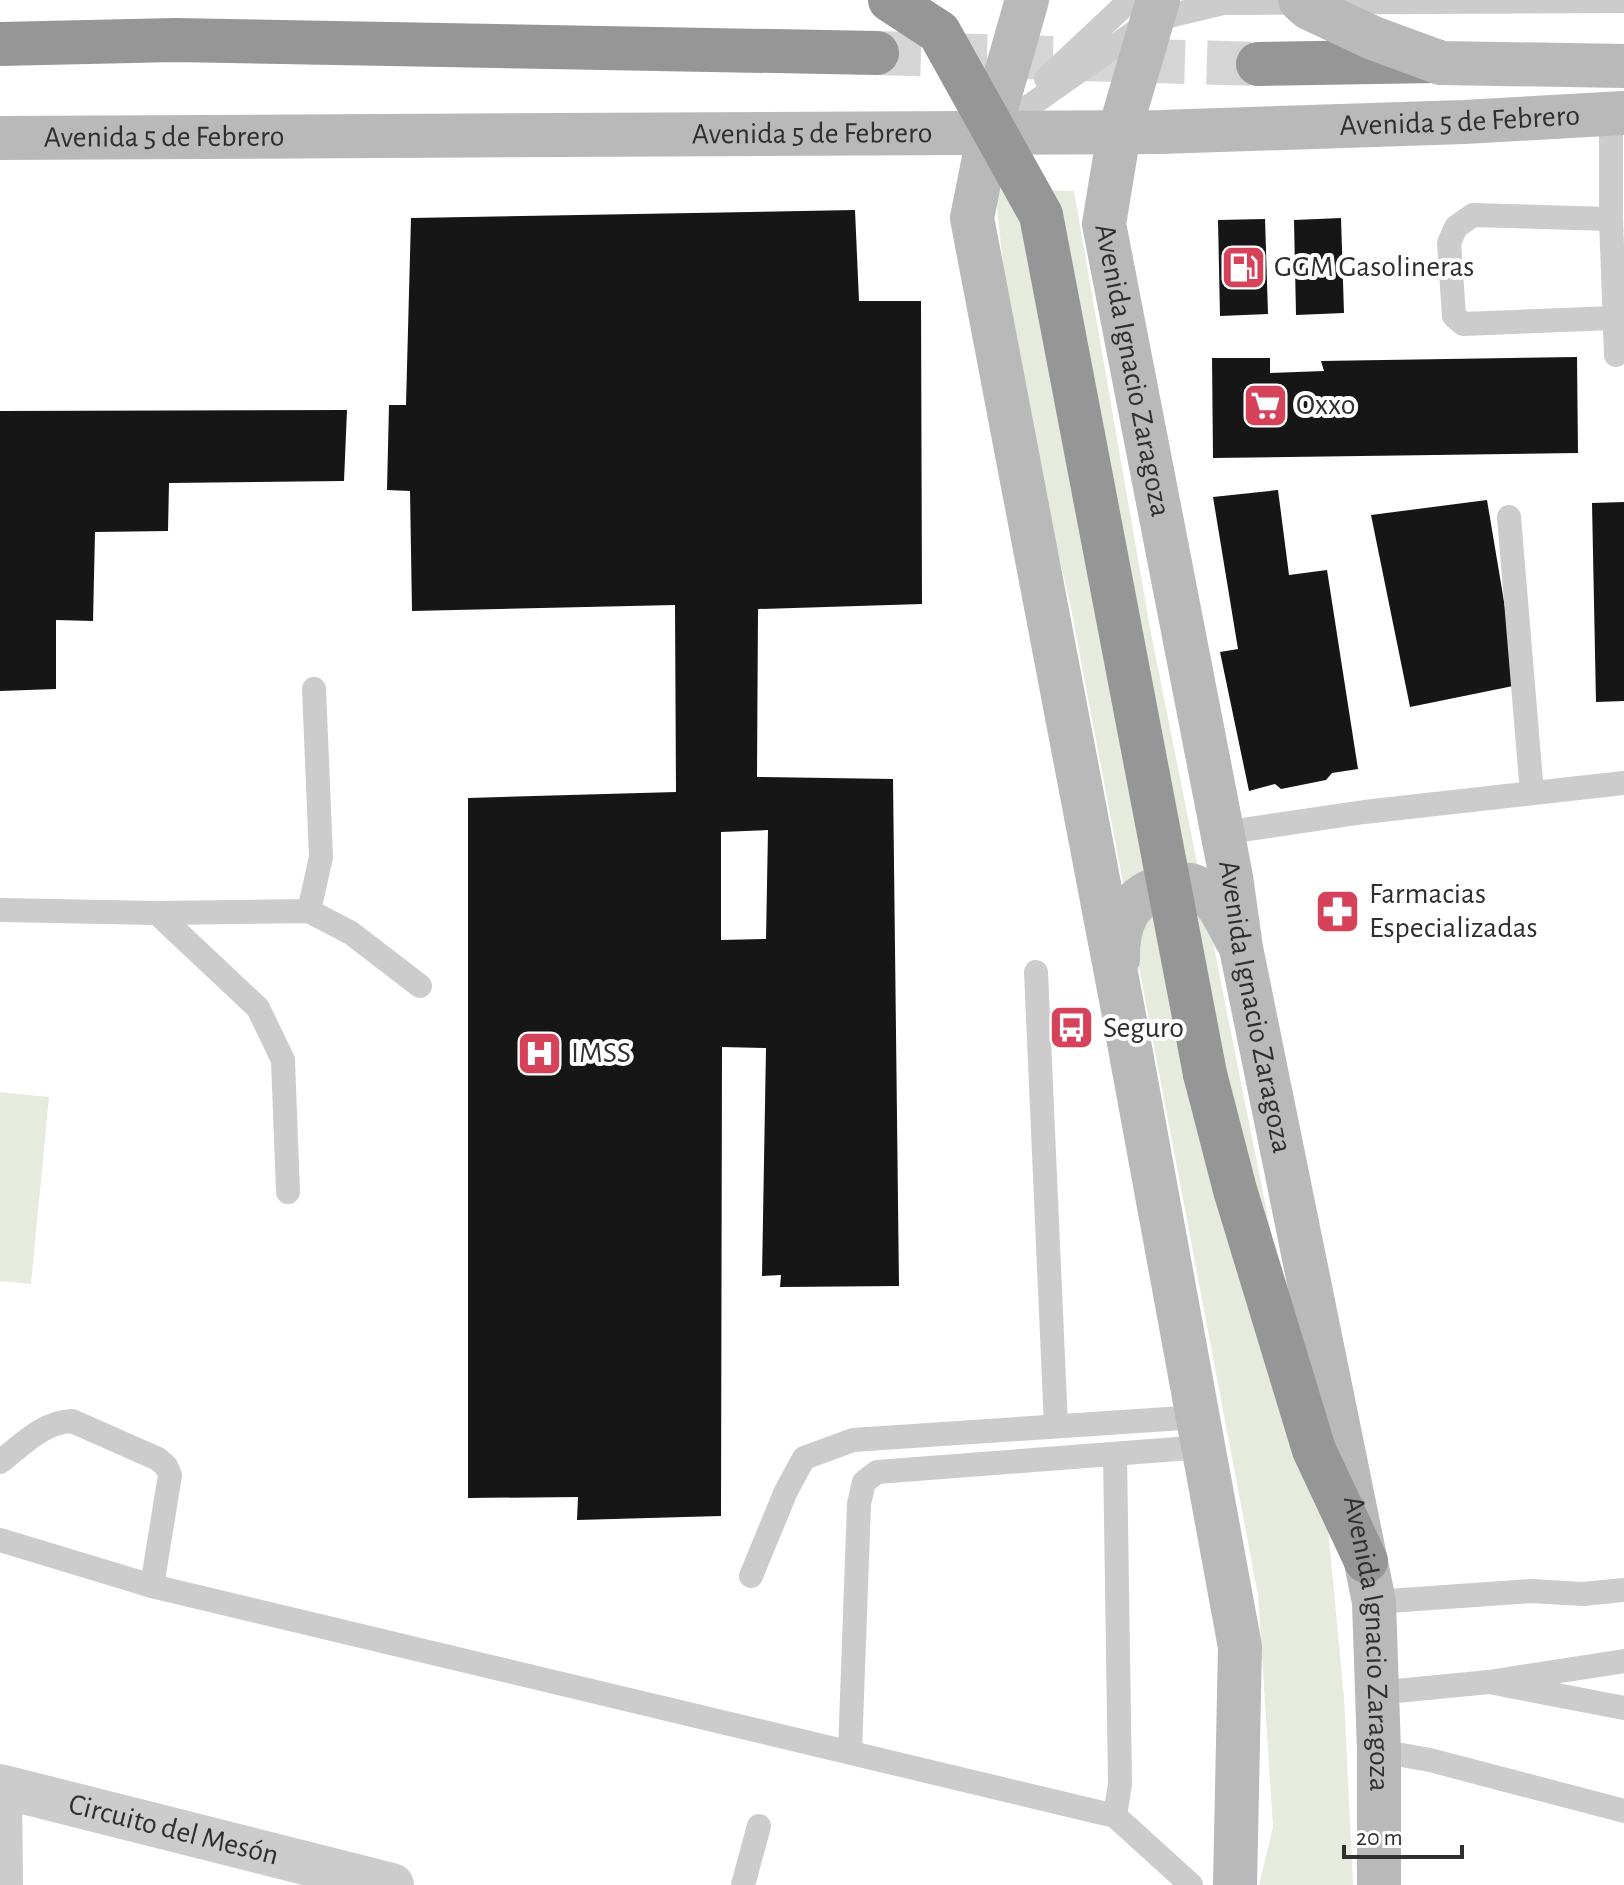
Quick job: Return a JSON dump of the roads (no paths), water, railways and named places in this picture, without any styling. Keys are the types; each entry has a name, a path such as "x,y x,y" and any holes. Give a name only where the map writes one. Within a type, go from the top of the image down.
{"highway":[{"path":"890,0 939,32 1041,215 1205,1074 1235,1190 1314,1450 1370,1582"},
{"path":"0,44 175,40 877,53"},
{"name":"Avenida 5 de Febrero","path":"1258,64 1624,59"}],"main road":[{"path":"1027,0 989,133 972,218 1123,1010 1240,1647 1235,1885"},
{"path":"1300,0 1309,8 1373,38 1441,63 1624,66"},
{"name":"Avenida Ignacio Zaragoza","path":"1146,7 1119,133 1104,224 1222,833 1241,948 1370,1582 1379,1751 1379,1885"},
{"name":"Avenida 5 de Febrero","path":"0,138 1119,133 1449,123 1618,129"},
{"path":"1123,1010 1119,933 1125,913 1152,890 1181,884 1194,886 1210,897 1222,912 1241,948"}],"street":[{"name":"Circuito del Mesón","path":"0,1786 390,1885"},
{"path":"0,1786 1,1885"}],"lane":[{"path":"989,133 1146,7 1223,3 1624,1"},
{"path":"1616,355 1611,219 1618,129"},
{"path":"1611,219 1473,215 1456,227 1449,243 1454,316 1463,324 1613,318"},
{"path":"1509,517 1532,793"},
{"path":"309,911 321,857 314,689"},
{"path":"1222,833 1364,812 1624,783"},
{"path":"0,910 157,913 309,911 351,933 420,986"},
{"path":"157,913 258,1008 283,1060 288,1192"},
{"path":"1036,972 1056,1426"},
{"path":"0,1462 45,1427 59,1421 72,1421 158,1459 170,1475 152,1586"},
{"path":"751,1576 786,1491 804,1458 853,1440 1056,1426 1200,1432"},
{"path":"850,1752 859,1504 864,1482 877,1472 1115,1454 1200,1432"},
{"path":"1115,1454 1120,1784 1115,1816"},
{"path":"0,1540 152,1586 1115,1816 1191,1885"},
{"path":"1370,1582 1583,1594 1624,1590"},
{"path":"1376,1693 1489,1682 1624,1661"},
{"path":"1489,1682 1624,1708"},
{"path":"1379,1751 1430,1760 1624,1811"},
{"path":"743,1885 759,1826"}],"tunnel":[{"path":"877,53 1258,64"}],"place":[{"name":"GGM Gasolineras","path":"1243,267"},
{"name":"Oxxo","path":"1265,405"},
{"name":"Farmacias Especializadas","path":"1338,911"},
{"name":"Seguro","path":"1072,1028"},
{"name":"IMSS","path":"540,1053"}]}
